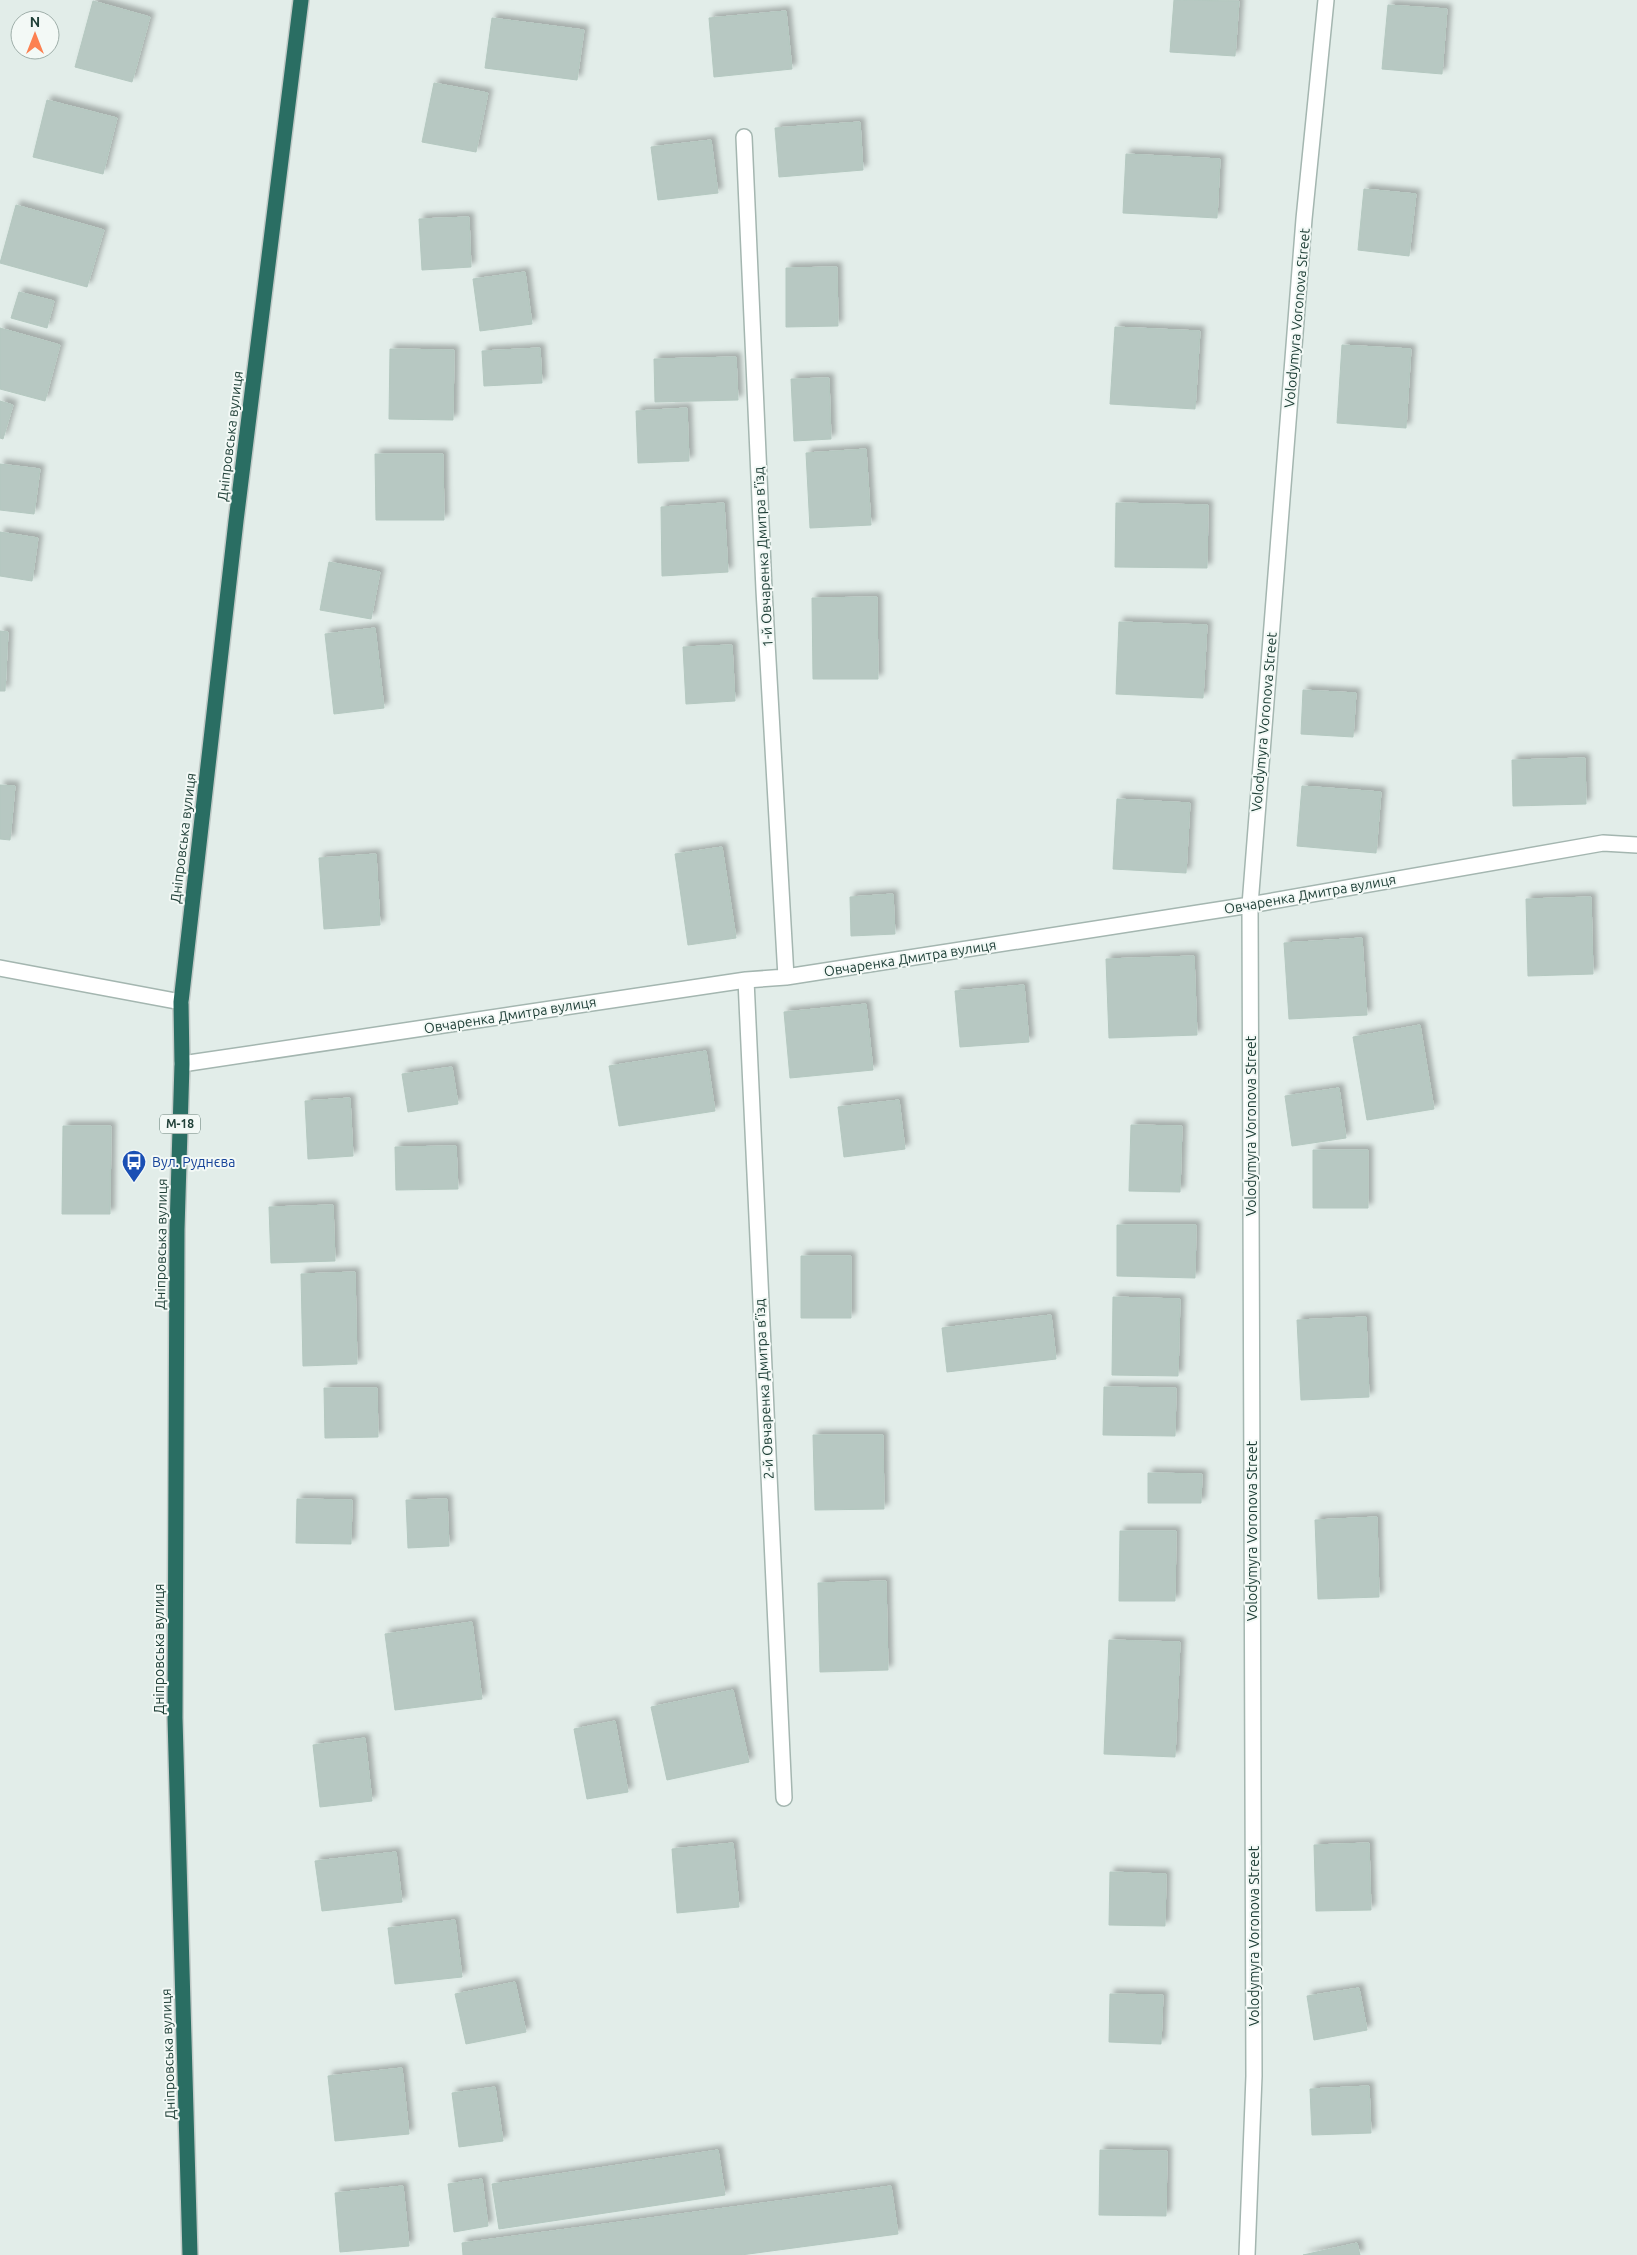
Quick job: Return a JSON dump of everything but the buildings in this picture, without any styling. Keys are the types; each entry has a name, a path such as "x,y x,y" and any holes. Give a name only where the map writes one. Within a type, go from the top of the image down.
{"highway":[{"name":"Дніпровська вулиця","path":"190,2255 175,1718 177,1229 182,1064 181,1002 236,521 301,0"}],"street":[{"name":"Volodymyra Voronova Street","path":"1247,2255 1254,2076 1250,905 1304,219 1326,0"},
{"name":"1-й Овчаренка Дмитра в’їзд","path":"744,137 764,580 786,977"},
{"name":"Овчаренка Дмитра вулиця","path":"182,1064 746,980 786,977 1250,905 1603,843 1637,845"},
{"path":"0,968 181,1002"},
{"name":"2-й Овчаренка Дмитра в’їзд","path":"746,980 784,1798"}],"place":[{"name":"Вул. Руднєва","path":"134,1183"}]}
